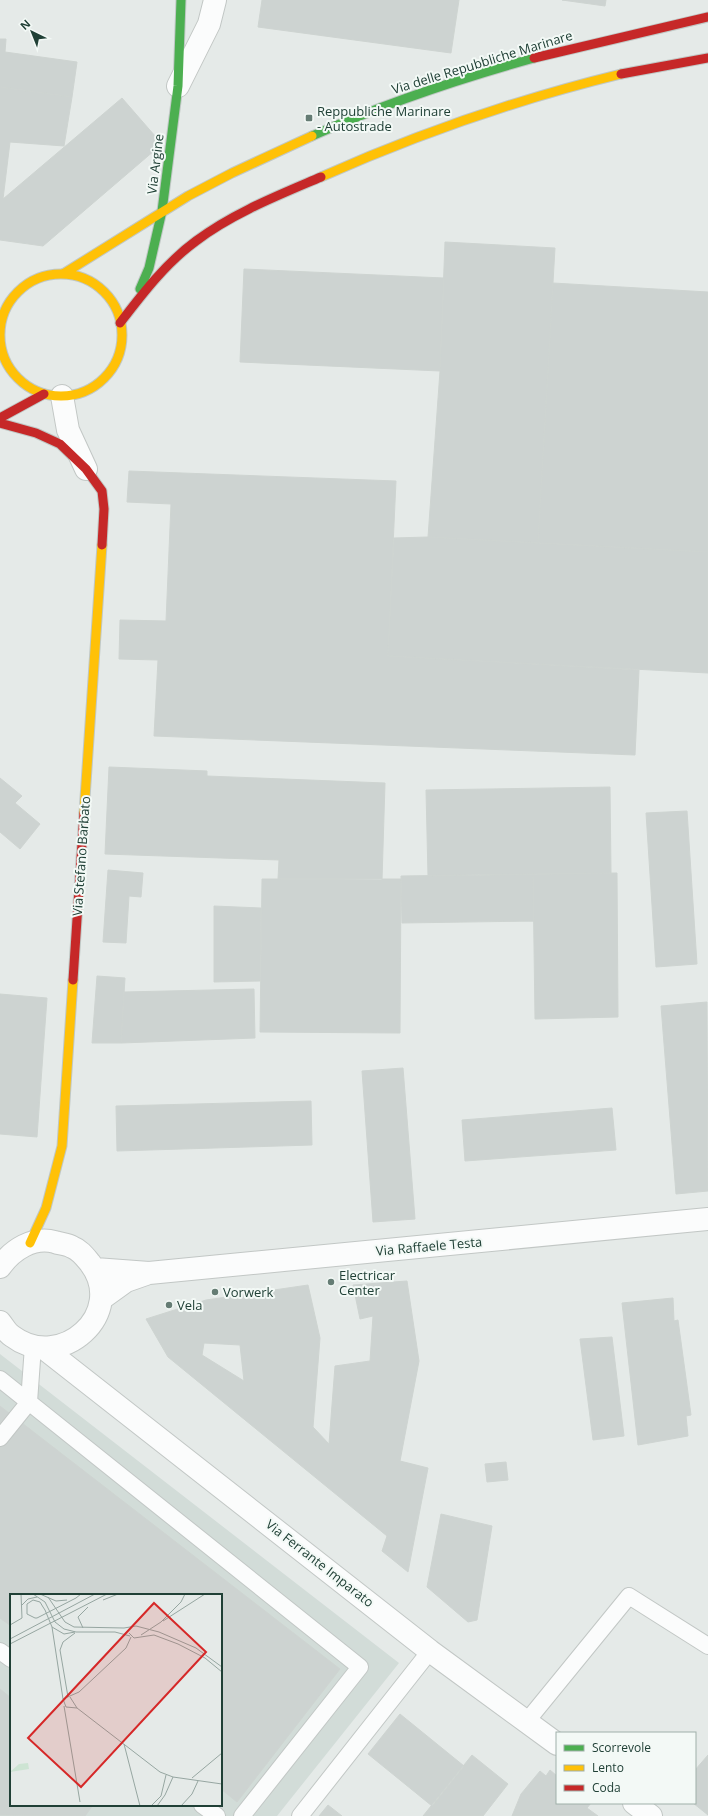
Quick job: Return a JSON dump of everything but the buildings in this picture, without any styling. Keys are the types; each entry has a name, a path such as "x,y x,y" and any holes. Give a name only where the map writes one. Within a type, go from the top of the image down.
{"main road":[{"name":"Via Argine","path":"120,322 144,282 149,268 162,211 178,86 181,0"},
{"name":"Via delle Repubbliche Marinare","path":"63,274 162,211 231,174 310,137 386,105 497,69 600,40 708,17"},
{"path":"120,322 156,278 180,254 211,230 250,209 343,166 449,125 535,97 630,72 708,58"},
{"path":"0,418 53,395 80,393 96,385 109,373 118,358 122,340 120,322 114,304 100,288 83,278 63,274 42,277 23,288 9,303 0,324 0,341 5,359 14,374 28,386 53,395"},
{"name":"Via Stefano Barbato","path":"0,423 36,433 60,444 86,469 102,490 104,509 62,1146 47,1206 39,1229 11,1252"}],"street":[{"path":"178,86 209,24 215,0"},
{"name":"Via Stefano Barbato","path":"53,395 86,469"},
{"name":"Via Raffaele Testa","path":"95,1269 150,1273 708,1219"},
{"path":"11,1252 48,1240 72,1247 83,1254 95,1269 99,1280 101,1299 97,1315 86,1331 65,1345 39,1348"},
{"name":"Via Raffaele Testa","path":"101,1299 126,1282 150,1273"},
{"name":"Via Ferrante Imparato","path":"0,1322 11,1335 27,1345 39,1348 85,1379 430,1651 556,1743"},
{"path":"76,1338 85,1379"},
{"path":"635,1804 651,1816"}],"lane":[{"path":"0,1438 29,1402 39,1348"},
{"path":"0,1379 360,1667 242,1816"},
{"path":"527,1721 629,1596 708,1646"},
{"path":"0,1650 10,1658"},
{"path":"300,1816 430,1651"},
{"path":"203,1806 217,1816"}],"shaded area":[{"path":"0,1354 399,1663 277,1816 0,1816"}],"traffic: fast":[{"path":"140,289 149,268 162,211 178,86 181,0"},
{"path":"312,136 366,113 422,93 534,58"}],"traffic: slow":[{"path":"321,177 394,146 506,106 621,74"},
{"path":"63,274 188,196 232,173 312,136"},
{"path":"61,274 84,279 104,292 117,312 122,335 117,358 104,378 84,391 61,396 38,391 18,378 5,358 0,335 5,312 18,292 38,279 61,274"},
{"path":"84,813 102,545"},
{"path":"30,1243 46,1208 62,1146 73,980"}],"traffic: jam":[{"path":"534,58 708,17"},
{"path":"621,74 708,58"},
{"path":"120,323 165,269 196,241 241,213 321,177"},
{"path":"0,418 44,394"},
{"path":"0,423 36,433 60,444 86,469 102,491 104,509 102,545"},
{"path":"73,980 84,813"}],"place":[{"name":"Reppubliche Marinare - Autostrade","path":"309,118"},
{"name":"Electricar Center","path":"331,1282"},
{"name":"Vorwerk","path":"215,1292"},
{"name":"Vela","path":"169,1305"}]}
